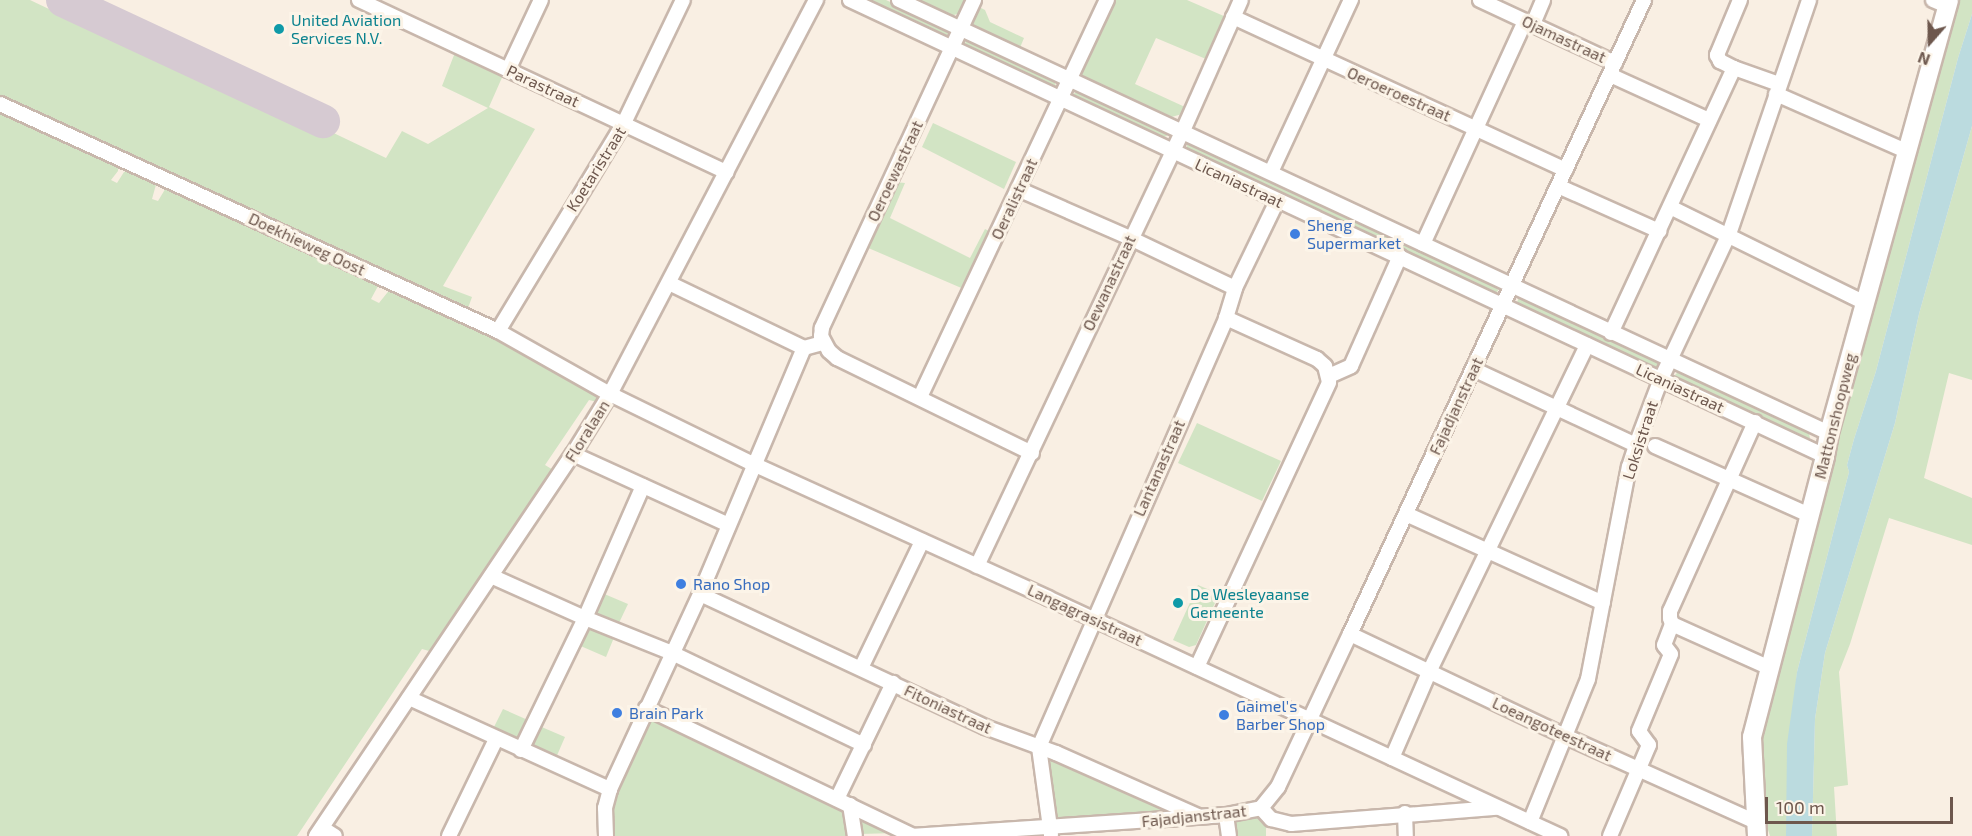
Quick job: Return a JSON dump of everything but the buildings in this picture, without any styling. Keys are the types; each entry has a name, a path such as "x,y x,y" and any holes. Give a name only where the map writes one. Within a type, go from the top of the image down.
{"street":[{"name":"Parastraat","path":"359,0 727,172"},
{"path":"508,70 541,0"},
{"name":"Koetaristraat","path":"498,331 624,123 683,0"},
{"name":"Floralaan","path":"319,832 573,454 610,394 816,0"},
{"name":"Licaniastraat","path":"849,0 1825,456"},
{"name":"Licaniastraat","path":"899,0 1829,433"},
{"name":"Oeroewastraat","path":"823,343 822,328 974,0"},
{"name":"Oeralistraat","path":"920,397 1107,0"},
{"name":"Oewanastraat","path":"977,566 1032,453 1171,151 1182,133 1241,0"},
{"path":"1271,172 1351,0"},
{"name":"Ojamastraat","path":"1480,0 1529,23 1709,120"},
{"path":"1423,244 1476,129 1529,23 1543,0"},
{"name":"Fajadjanstraat","path":"912,836 1051,832 1226,815 1261,808 1278,787 1644,0"},
{"path":"1740,0 1716,55 1734,68 1908,152"},
{"name":"Loksistraat","path":"1530,822 1588,679 1629,467 1636,445 1661,379 1729,234 1809,0"},
{"name":"Mattonshoopweg","path":"1755,829 1752,737 1829,433 1908,152 1943,2"},
{"name":"Oeroeroestraat","path":"1233,17 1565,170"},
{"path":"1611,333 1734,68"},
{"name":"Doekhieweg Oost","path":"0,104 498,331 610,394"},
{"path":"1558,186 1659,231"},
{"path":"1018,189 1130,238 1235,288"},
{"name":"Lantanastraat","path":"1039,747 1226,318 1235,288 1277,201"},
{"path":"1670,207 1729,234 1865,303"},
{"path":"1329,376 1351,366 1400,256"},
{"path":"669,283 804,348 823,343 837,358 1032,453"},
{"path":"1197,667 1326,391 1329,376 1317,359 1226,318"},
{"path":"1392,758 1430,670 1587,345"},
{"path":"606,836 605,808 610,789 700,594 804,348"},
{"path":"1473,369 1636,445"},
{"name":"Langagrasistraat","path":"610,394 756,465 1560,836"},
{"path":"1610,836 1649,745 1639,731 1671,654 1664,645 1672,624 1670,611 1755,422"},
{"path":"1655,446 1809,515"},
{"path":"573,454 729,525"},
{"path":"521,750 585,618 643,486"},
{"path":"1406,514 1603,603"},
{"path":"861,668 922,541"},
{"path":"491,576 585,618 672,653 864,745"},
{"name":"Fitoniastraat","path":"700,594 985,727 1039,747 1200,816"},
{"path":"1672,624 1770,668"},
{"name":"Loeangoteestraat","path":"1350,634 1639,770 1755,829"},
{"path":"855,836 844,802 864,745 893,683"},
{"path":"410,698 610,789"},
{"path":"646,708 912,836"},
{"path":"449,836 496,739"},
{"path":"1039,747 1051,832"},
{"name":"Fajadjanstraat","path":"1261,808 1271,819 1291,824 1405,813 1498,808"},
{"path":"1405,813 1406,836"},
{"path":"1226,815 1229,836"},
{"path":"319,832 335,836"}],"green space":[{"path":"0,0 30,0 251,105 256,96 386,158 402,131 428,144 488,108 442,86 456,50 504,73 489,107 535,129 443,286 472,297 467,311 0,98"},
{"path":"862,0 886,0 946,28 948,34 945,37"},
{"path":"913,0 968,0 963,12 951,16"},
{"path":"1112,0 1187,0 1226,17 1206,59 1156,38 1135,84 1185,107 1182,114 1168,118 1079,76"},
{"path":"1955,0 1972,0 1972,14 1958,58 1876,371 1847,465 1849,472 1797,672 1786,836 1770,836 1761,808 1759,728"},
{"path":"977,6 985,10 990,22 1024,38 1019,50 972,27 972,19"},
{"path":"966,41 1054,81 1056,86 1052,89 964,46"},
{"path":"1077,92 1165,130 1167,136 1160,138 1072,97"},
{"path":"0,108 118,163 118,171 111,180 117,183 124,172 133,170 157,181 152,199 158,201 167,186 377,282 378,286 371,299 379,303 391,288 584,376 600,387 601,397 597,402 589,400 545,465 555,471 433,652 422,649 297,836 0,836"},
{"path":"933,123 1016,162 1004,189 922,147"},
{"path":"1972,126 1972,380 1949,373 1924,478 1972,498 1972,545 1889,518 1850,644 1839,672 1848,785 1834,787 1837,836 1812,836 1815,719 1825,653 1895,423 1919,314"},
{"path":"1187,142 1497,285 1498,291 1493,294 1231,173 1187,150"},
{"path":"895,182 905,183 890,218 970,258 985,229 993,233 966,290 866,247"},
{"path":"1519,297 1653,358 1658,363 1657,368 1651,368 1516,305"},
{"path":"1679,371 1808,430 1810,438 1804,438 1678,379 1675,375"},
{"path":"1197,423 1281,461 1262,501 1178,463"},
{"path":"1198,585 1219,594 1196,645 1189,647 1173,640"},
{"path":"602,593 628,604 617,627 599,619 595,609"},
{"path":"586,625 615,635 606,657 576,644"},
{"path":"503,709 530,721 519,743 491,733"},
{"path":"648,716 843,806 848,836 611,836 613,797"},
{"path":"537,725 565,737 555,760 531,750 529,744"},
{"path":"1050,758 1176,812 1059,821 1055,819 1047,760"},
{"path":"1259,813 1266,823 1266,836 1235,836 1235,819 1249,818"},
{"path":"856,815 896,833 860,834"}],"water":[{"path":"1972,14 1972,126 1919,314 1895,423 1825,653 1815,719 1812,836 1786,836 1787,744 1797,672 1849,472 1847,465 1876,371 1958,58"}],"taxiway":[{"path":"63,0 323,121"}],"place":[{"name":"United Aviation Services N.V.","path":"279,29"},
{"name":"Sheng Supermarket","path":"1295,234"},
{"name":"Rano Shop","path":"681,584"},
{"name":"De Wesleyaanse Gemeente","path":"1178,603"},
{"name":"Brain Park","path":"617,713"},
{"name":"Gaimel's Barber Shop","path":"1224,715"}]}
